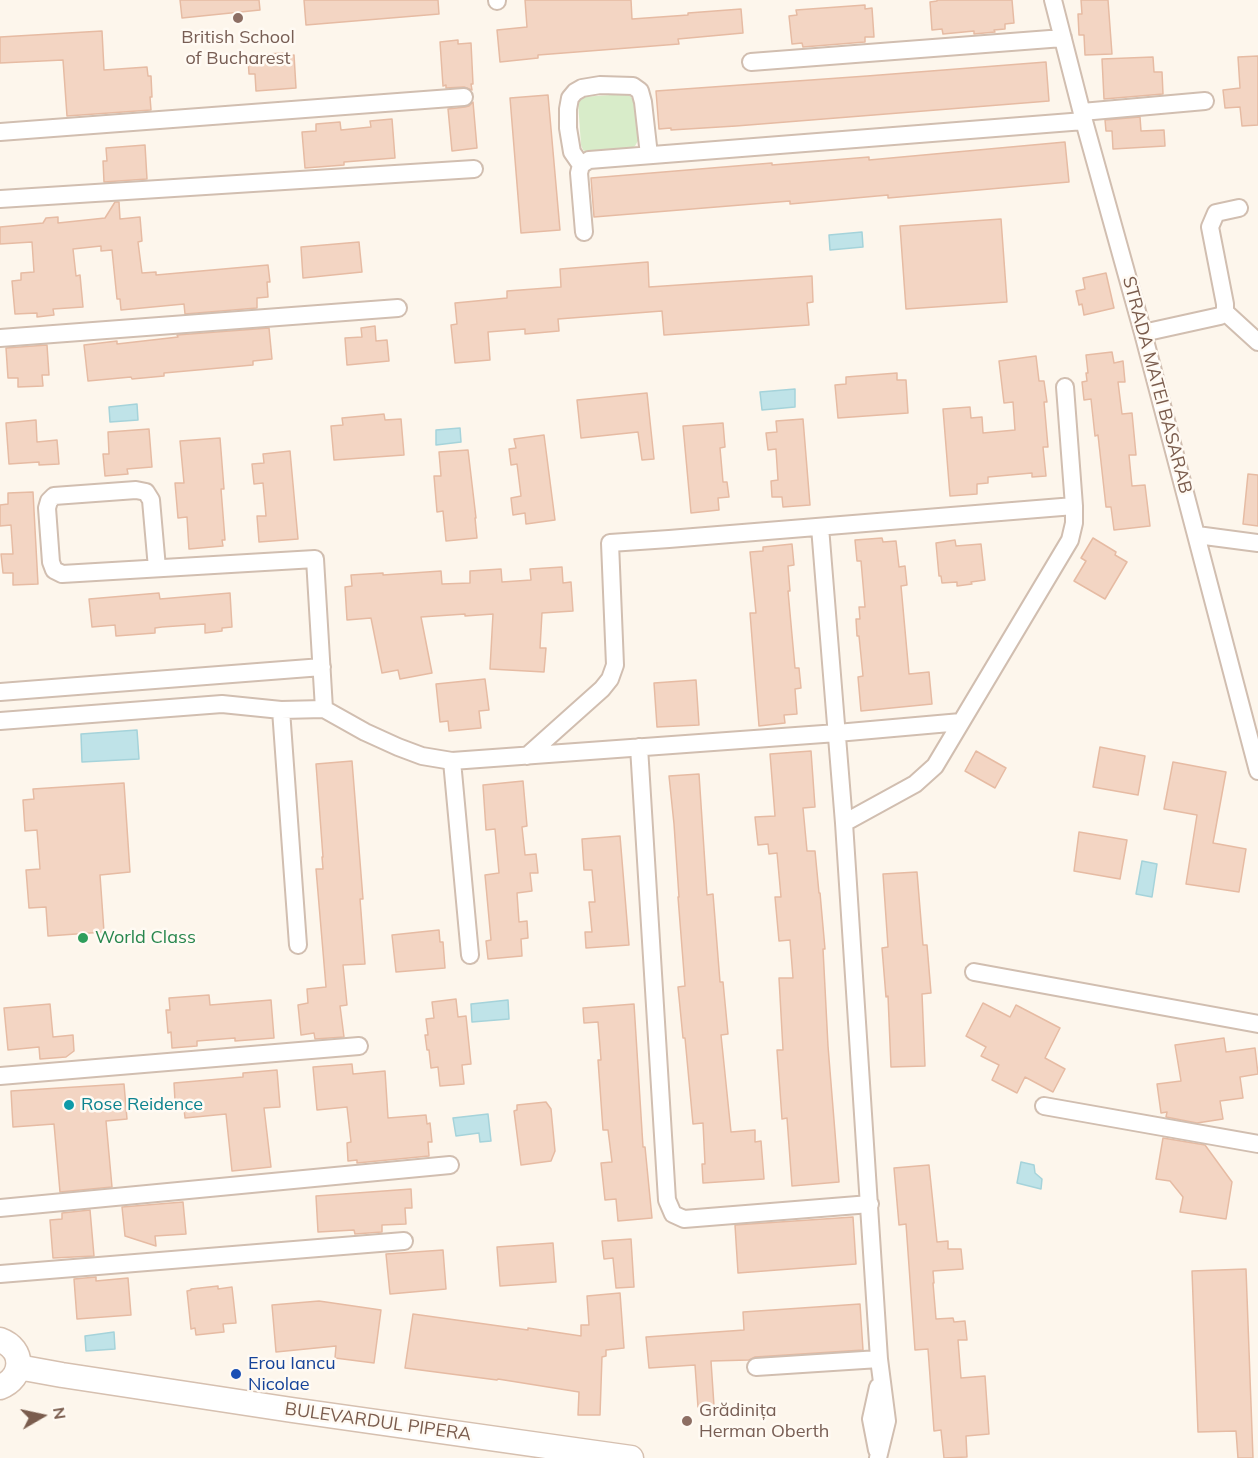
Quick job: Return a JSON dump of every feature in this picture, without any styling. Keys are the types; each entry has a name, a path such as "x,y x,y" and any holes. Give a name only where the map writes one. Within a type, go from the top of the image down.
{"main road":[{"path":"0,1340 8,1344 18,1357 18,1368 14,1377 0,1387"},
{"name":"BULEVARDUL PIPERA","path":"18,1368 631,1458"}],"street":[{"name":"STRADA MATEI BASARAB","path":"1053,0 1258,771"},
{"path":"750,62 1063,38"},
{"path":"581,165 572,152 568,128 570,98 582,88 600,85 633,86 640,91 649,155"},
{"path":"0,132 464,96"},
{"path":"584,231 579,173 581,165 589,160 1083,117 1205,101"},
{"path":"0,199 474,169"},
{"path":"1239,208 1216,213 1210,227 1225,312 1258,342"},
{"path":"0,338 398,308"},
{"path":"1143,333 1220,316 1225,312"},
{"path":"844,824 915,784 935,766 1070,540 1074,523 1074,506 1065,387"},
{"path":"157,568 152,500 146,492 136,490 54,496 50,501 47,508 51,562 54,570 62,574 315,559 324,709"},
{"path":"527,756 602,689 613,672 615,665 610,543 1074,506"},
{"path":"820,527 844,824 881,1377 871,1419 878,1457"},
{"path":"1197,535 1258,543"},
{"path":"0,692 322,667"},
{"path":"0,721 222,704 281,710 324,709 398,747 422,756 452,761 837,734 961,722"},
{"path":"281,710 298,945"},
{"path":"639,747 667,1200 673,1214 684,1219 870,1204"},
{"path":"452,761 470,955"},
{"path":"974,972 1258,1024"},
{"path":"0,1076 359,1046"},
{"path":"1044,1107 1258,1144"},
{"path":"0,1208 450,1165"},
{"path":"0,1274 404,1241"},
{"path":"756,1367 879,1359"}],"green space":[{"path":"624,94 630,96 635,102 639,139 635,146 630,149 588,153 583,150 578,102 582,97"}],"water":[{"path":"862,232 863,247 830,250 829,235"},
{"path":"795,389 795,407 762,410 760,392"},
{"path":"137,404 138,420 110,422 109,407"},
{"path":"460,428 461,442 436,445 436,430"},
{"path":"137,730 139,759 82,762 81,734"},
{"path":"1142,861 1157,864 1152,897 1136,894"},
{"path":"508,1000 509,1019 472,1022 471,1004"},
{"path":"488,1114 491,1141 480,1142 479,1133 456,1136 453,1118"},
{"path":"1021,1162 1034,1165 1035,1173 1042,1179 1041,1189 1017,1183"},
{"path":"114,1332 115,1349 86,1351 85,1336"}],"building":[{"path":"180,0 259,0 260,10 182,18"},
{"path":"304,0 438,0 439,14 306,25"},
{"path":"525,0 631,0 632,19 741,9 743,33 678,39 679,44 538,55 538,58 500,62 497,30 527,27"},
{"path":"937,0 1012,0 1014,23 1005,24 1005,29 994,30 995,32 974,34 974,31 943,34 942,29 932,30 930,2"},
{"path":"1081,0 1108,0 1112,54 1085,55 1084,35 1079,35 1078,14 1082,14"},
{"path":"865,5 865,9 872,8 874,37 865,37 865,42 803,47 802,43 792,44 789,16 797,15 796,10"},
{"path":"102,31 104,70 147,67 148,76 151,76 151,110 67,116 63,60 0,63 0,37"},
{"path":"458,40 458,44 471,43 472,90 464,87 446,88 446,85 443,86 440,42"},
{"path":"286,53 287,56 294,55 296,88 256,91 255,74 249,74 248,58"},
{"path":"1258,56 1258,125 1242,126 1240,107 1225,108 1223,90 1240,88 1238,57"},
{"path":"1153,57 1154,72 1162,72 1163,94 1104,99 1102,59"},
{"path":"1046,62 1049,101 736,126 659,129 656,91"},
{"path":"548,95 560,230 521,233 510,98"},
{"path":"473,102 477,148 452,151 448,109 469,106"},
{"path":"1140,117 1141,131 1164,130 1165,146 1113,149 1112,131 1106,131 1105,120"},
{"path":"392,119 395,158 305,168 302,132 316,131 316,124 340,122 341,130 371,127 370,121"},
{"path":"1065,142 1069,182 888,198 888,195 790,204 790,201 594,217 591,178 772,163 772,165 869,157 869,160"},
{"path":"145,145 147,179 104,182 103,161 107,161 106,148"},
{"path":"115,202 119,202 120,219 140,217 142,241 138,242 142,273 156,272 156,275 268,265 270,282 267,282 268,297 257,298 257,308 185,314 184,304 121,310 120,299 117,299 112,250 101,251 101,246 73,249 76,276 80,275 83,307 53,309 54,315 37,317 37,313 15,314 12,281 21,280 21,273 34,272 32,242 0,244 0,227 43,223 46,218 58,217 58,223 105,218"},
{"path":"1001,219 1007,302 906,309 900,226"},
{"path":"359,242 362,272 303,278 301,247"},
{"path":"648,262 649,287 812,276 813,302 807,303 809,325 664,335 662,311 558,319 559,331 525,334 525,329 488,332 490,360 455,363 451,325 457,324 455,303 507,298 507,291 561,287 560,269"},
{"path":"1106,273 1114,308 1084,315 1076,291 1085,289 1083,278"},
{"path":"375,326 376,341 387,340 389,361 347,365 345,338 362,337 361,328"},
{"path":"269,328 272,359 253,361 253,365 164,373 164,376 88,381 84,345 117,341 117,344 178,337 177,335"},
{"path":"47,345 49,375 42,375 43,386 18,387 18,378 8,378 6,348"},
{"path":"1112,352 1114,363 1123,361 1125,382 1118,382 1122,414 1132,413 1136,455 1129,455 1132,486 1145,485 1150,526 1114,530 1111,507 1106,507 1098,435 1095,436 1091,399 1084,400 1082,382 1087,381 1086,355"},
{"path":"1036,356 1039,381 1044,381 1047,402 1044,402 1048,447 1043,447 1046,476 1032,477 1032,473 988,477 988,483 977,484 977,494 950,496 943,409 970,407 971,418 982,417 983,433 1015,430 1013,402 1004,403 999,361"},
{"path":"897,373 897,380 906,380 908,413 838,418 835,385 846,384 846,377"},
{"path":"647,393 654,459 642,460 638,432 581,438 577,400"},
{"path":"384,414 385,420 401,419 404,455 334,460 331,426 343,425 342,418"},
{"path":"803,419 810,505 783,507 782,497 772,497 771,481 778,480 776,449 768,450 766,433 777,432 776,421"},
{"path":"36,420 37,442 57,440 59,464 39,465 39,462 9,464 6,423"},
{"path":"723,423 725,447 720,448 723,482 727,482 729,497 718,498 719,510 691,513 683,426"},
{"path":"149,429 152,467 127,469 128,474 105,476 103,454 109,454 108,432"},
{"path":"544,435 555,520 526,524 525,513 513,515 511,498 521,496 517,464 511,465 509,449 516,448 514,439"},
{"path":"220,438 225,540 222,540 223,546 189,549 187,517 178,518 175,483 184,483 180,441"},
{"path":"468,450 477,538 446,541 443,511 437,512 434,476 441,476 439,452"},
{"path":"290,451 298,539 259,542 257,516 266,516 263,483 254,484 252,464 264,463 263,454"},
{"path":"1248,474 1258,475 1258,526 1243,524"},
{"path":"33,492 38,584 13,585 13,573 3,573 1,554 13,554 11,525 0,526 0,505 8,504 8,493"},
{"path":"882,538 883,542 896,541 899,567 905,566 907,585 901,586 909,674 929,672 932,704 861,711 858,677 863,676 856,619 860,619 859,607 865,607 861,561 857,561 855,540"},
{"path":"1093,538 1116,552 1115,555 1127,562 1105,599 1074,581 1086,561 1081,558"},
{"path":"955,540 956,546 981,544 985,580 957,586 957,582 942,583 941,576 939,576 936,543"},
{"path":"792,544 794,565 788,566 790,591 788,591 795,668 799,668 801,688 795,689 797,714 784,715 785,723 759,726 750,613 756,613 750,552 763,551 763,547"},
{"path":"562,567 563,583 571,582 573,611 542,613 540,648 546,648 544,672 490,669 493,614 465,616 465,614 421,617 432,673 400,679 398,670 382,673 371,618 347,620 345,587 352,586 351,575 441,571 442,584 470,583 470,571 501,569 502,582 531,580 530,569"},
{"path":"159,593 160,599 230,593 232,627 205,633 205,624 162,627 155,628 155,633 116,636 115,625 92,627 89,599"},
{"path":"485,679 489,710 479,711 481,728 449,731 448,721 440,722 436,684"},
{"path":"696,680 699,725 657,727 654,683"},
{"path":"1100,747 1145,756 1138,795 1093,787"},
{"path":"811,751 815,807 803,808 807,851 815,851 820,893 825,949 823,949 828,1046 839,1182 792,1186 787,1118 782,1119 777,1050 783,1050 779,978 793,978 790,940 779,941 775,897 781,897 777,853 769,854 768,844 758,845 755,817 775,816 770,754"},
{"path":"976,751 1006,768 995,788 965,771"},
{"path":"352,761 363,899 360,899 365,964 343,965 347,1005 340,1006 344,1037 315,1039 314,1033 301,1035 298,1005 308,1003 307,989 326,987 316,869 323,869 323,857 316,764"},
{"path":"1173,762 1226,772 1213,843 1246,849 1239,892 1186,884 1197,815 1164,809"},
{"path":"699,774 707,895 713,894 720,982 723,982 728,1034 721,1035 731,1132 755,1130 755,1142 761,1141 764,1179 703,1183 702,1164 705,1164 703,1123 693,1124 678,987 685,986 669,776"},
{"path":"523,781 527,826 522,827 525,855 536,854 538,873 530,873 532,891 517,893 519,922 527,921 528,938 521,939 522,956 488,959 486,941 491,940 485,875 499,873 495,829 486,830 483,785"},
{"path":"124,783 130,872 100,875 104,932 48,936 46,907 29,908 26,870 40,869 37,830 25,831 23,800 34,799 33,789"},
{"path":"1079,832 1127,840 1120,879 1074,871"},
{"path":"620,836 629,945 586,948 585,932 592,932 589,902 595,902 592,870 584,870 582,839"},
{"path":"917,872 923,945 927,945 931,993 922,994 925,1066 891,1067 888,996 886,997 882,948 888,947 883,874"},
{"path":"439,930 440,942 443,942 445,968 396,972 392,935"},
{"path":"209,995 210,1005 271,1000 274,1038 197,1041 197,1046 172,1048 166,1010 170,1010 169,998"},
{"path":"456,999 458,1017 466,1016 471,1064 462,1065 464,1084 440,1086 438,1067 431,1068 429,1050 427,1050 426,1019 434,1018 432,1002"},
{"path":"983,1003 1010,1017 1016,1005 1060,1028 1045,1058 1065,1069 1053,1092 1025,1077 1017,1093 992,1080 999,1065 981,1056 986,1047 966,1036"},
{"path":"50,1004 53,1037 73,1035 74,1051 66,1057 40,1059 39,1047 8,1050 4,1008"},
{"path":"634,1004 643,1147 645,1147 652,1218 618,1221 616,1199 605,1200 601,1163 612,1162 608,1130 603,1130 598,1022 584,1023 583,1008"},
{"path":"1224,1038 1226,1052 1255,1048 1258,1074 1240,1077 1243,1098 1220,1101 1223,1119 1197,1123 1166,1117 1167,1112 1161,1113 1157,1084 1181,1081 1175,1045"},
{"path":"352,1064 353,1074 385,1071 388,1118 426,1115 427,1124 430,1123 432,1142 428,1142 429,1156 357,1163 357,1160 348,1161 347,1143 351,1142 347,1107 317,1110 313,1067"},
{"path":"277,1070 280,1107 264,1108 271,1167 232,1171 226,1114 185,1118 183,1100 175,1101 174,1083 243,1077 243,1073"},
{"path":"124,1084 127,1119 106,1121 112,1187 60,1192 54,1124 13,1127 11,1091"},
{"path":"546,1102 551,1109 555,1151 551,1161 521,1165 514,1111 517,1110 517,1105"},
{"path":"1163,1138 1205,1145 1232,1182 1226,1219 1180,1212 1183,1197 1170,1181 1156,1179"},
{"path":"929,1165 937,1242 948,1241 948,1249 961,1249 963,1269 933,1271 936,1319 953,1318 954,1322 965,1321 967,1340 958,1340 961,1378 985,1376 989,1434 966,1436 967,1457 944,1458 941,1430 934,1431 928,1349 915,1350 906,1224 899,1225 894,1168"},
{"path":"411,1189 412,1208 405,1208 406,1224 382,1225 382,1232 355,1234 354,1230 318,1232 316,1196"},
{"path":"183,1202 186,1234 155,1236 156,1246 125,1236 122,1207"},
{"path":"90,1210 94,1256 53,1258 50,1220 62,1219 62,1213"},
{"path":"853,1217 856,1264 738,1273 735,1225"},
{"path":"631,1239 634,1287 616,1288 613,1258 604,1259 602,1241"},
{"path":"553,1243 556,1282 500,1286 497,1247"},
{"path":"443,1250 446,1289 390,1294 386,1254"},
{"path":"1246,1269 1253,1458 1238,1458 1236,1431 1198,1432 1192,1271"},
{"path":"96,1277 96,1281 128,1278 131,1315 77,1319 74,1279"},
{"path":"218,1286 218,1289 232,1287 236,1323 223,1324 224,1332 196,1335 195,1328 191,1329 187,1291"},
{"path":"620,1293 624,1348 606,1350 606,1356 602,1357 600,1415 578,1415 579,1392 498,1379 405,1368 413,1314 581,1336 581,1325 589,1325 587,1296"},
{"path":"319,1301 381,1310 374,1363 335,1358 336,1346 276,1352 272,1305"},
{"path":"860,1304 863,1350 711,1361 714,1406 698,1407 695,1365 649,1368 646,1337 744,1330 743,1312"}],"place":[{"name":"British School of Bucharest","path":"238,18"},
{"name":"World Class","path":"83,938"},
{"name":"Rose Reidence","path":"69,1105"},
{"name":"Erou Iancu Nicolae","path":"236,1374"},
{"name":"Grădinița Herman Oberth","path":"687,1421"}]}
